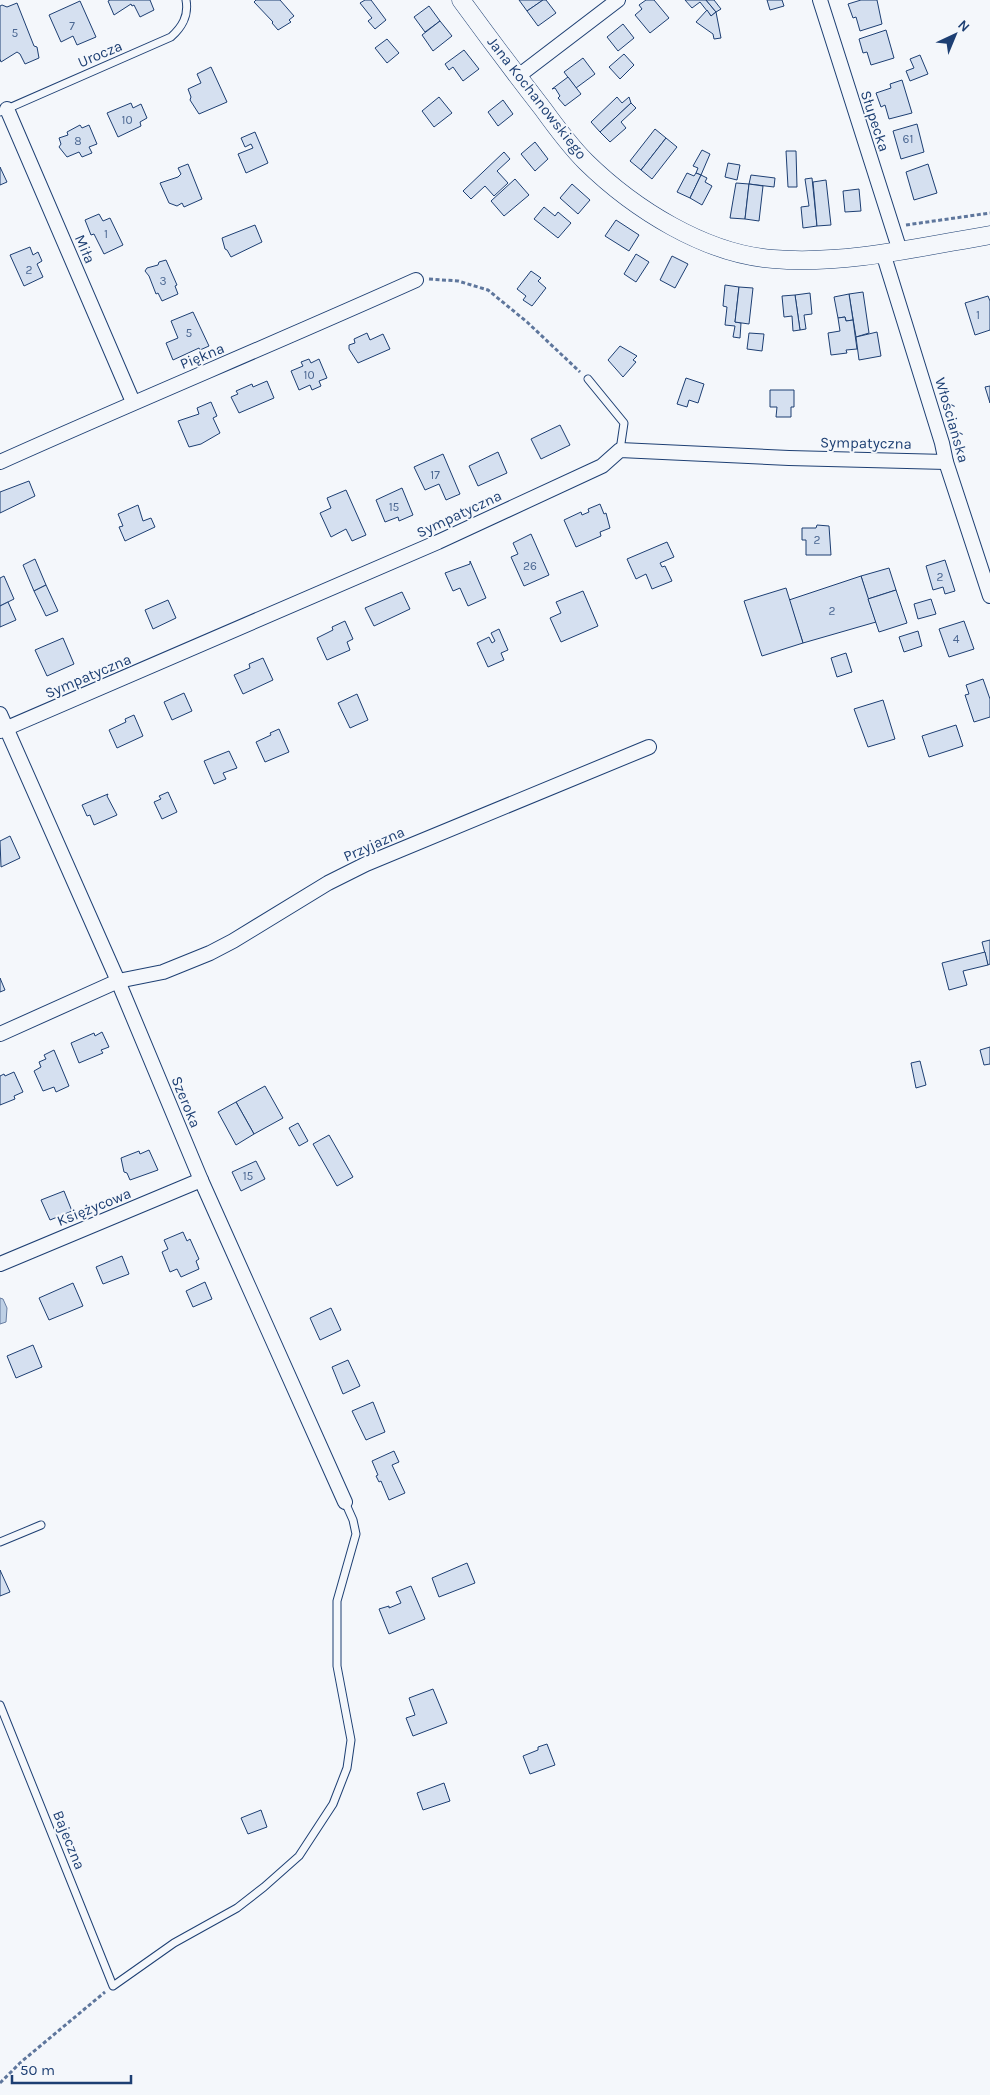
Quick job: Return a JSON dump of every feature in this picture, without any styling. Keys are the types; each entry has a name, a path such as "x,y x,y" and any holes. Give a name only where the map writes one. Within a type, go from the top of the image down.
{"street":[{"name":"Jana Kochanowskiego","path":"461,0 517,77 584,160 610,184 678,230 707,243 739,253 772,259 828,259 891,252 990,235"},
{"path":"517,77 618,0"},
{"name":"Słupecka","path":"820,0 892,227 891,252"},
{"name":"Miła","path":"4,110 133,402"},
{"name":"Włościańska","path":"891,252 946,462 990,596"},
{"name":"Piękna","path":"0,462 133,402 258,351 416,280"},
{"name":"Sympatyczna","path":"3,730 438,542 602,466 620,450 789,458 946,462"},
{"name":"Szeroka","path":"0,714 3,730 118,981 201,1180 345,1502"},
{"name":"Przyjazna","path":"0,1034 118,981 164,972 210,952 233,941 328,884 366,864 649,747"},
{"name":"Księżycowa","path":"0,1264 201,1180"}],"lane":[{"name":"Urocza","path":"4,110 171,37 181,27 187,13 186,0"},
{"path":"588,379 624,423 620,450"},
{"path":"113,1986 174,1943 218,1920 264,1888 299,1856 333,1804 347,1768 351,1740 337,1666 337,1601 356,1534 353,1520 345,1502"},
{"path":"0,1542 41,1525"},
{"name":"Bajeczna","path":"0,1705 113,1986"}],"path":[{"path":"892,227 990,213"},
{"path":"416,280 458,281 488,290 527,322 588,379"},
{"path":"0,2083 48,2039 113,1986"}],"water":[{"path":"0,1298 3,1299 7,1308 6,1322 0,1324"}],"building":[{"path":"150,0 154,10 140,17 134,5 132,6 131,4 114,15 108,1"},
{"path":"256,0 280,0 294,16 289,20 291,22 278,30 254,2"},
{"path":"365,0 371,0 386,20 375,29 368,21 372,18 360,3"},
{"path":"519,0 543,0 527,11"},
{"path":"543,0 546,0 556,13 538,26 527,11"},
{"path":"646,0 654,0 669,18 650,33 635,15 642,9 639,5"},
{"path":"685,0 706,0 716,12 711,16 700,2 692,8"},
{"path":"706,0 714,0 721,9 716,12"},
{"path":"767,0 782,0 784,6 770,10"},
{"path":"861,0 877,0 882,24 860,31 856,17 853,18 848,4"},
{"path":"80,1 96,37 77,45 73,36 61,42 49,15"},
{"path":"17,3 34,46 37,47 39,58 25,64 17,52 1,62 0,59 0,6 7,7"},
{"path":"429,6 440,21 425,32 414,17"},
{"path":"707,10 711,16 716,12 721,38 714,39 713,34 696,22"},
{"path":"440,21 452,36 433,51 422,35"},
{"path":"623,24 634,38 618,51 607,37"},
{"path":"886,30 894,58 871,65 867,52 863,53 859,39"},
{"path":"387,39 399,53 387,63 375,48"},
{"path":"464,50 479,69 463,81 453,67 449,70 445,64"},
{"path":"624,54 634,65 620,79 609,67"},
{"path":"920,55 928,74 910,81 906,71 914,68 910,59"},
{"path":"583,58 595,74 576,88 564,72"},
{"path":"211,67 227,102 199,114 190,100 191,97 188,89 201,83 197,74"},
{"path":"568,77 581,94 565,106 558,98 560,96 555,88 552,89"},
{"path":"902,80 912,113 889,119 885,105 881,107 876,93 891,88 890,84"},
{"path":"439,97 452,113 434,127 422,111"},
{"path":"617,97 622,103 629,97 631,103 600,132 591,122"},
{"path":"503,100 513,114 498,126 488,112"},
{"path":"131,103 133,108 141,104 147,118 140,122 141,126 118,137 107,113"},
{"path":"631,103 636,108 621,122 626,128 610,142 600,132"},
{"path":"917,124 924,152 901,159 893,131"},
{"path":"80,125 82,128 89,125 97,144 89,147 92,153 82,157 79,152 67,157 59,147 61,144 59,138 68,135 67,132"},
{"path":"655,129 666,138 641,170 630,161"},
{"path":"255,132 268,163 246,173 238,154 253,148 251,144 245,147 241,138"},
{"path":"666,138 677,147 652,179 641,170"},
{"path":"535,142 548,159 535,171 521,154"},
{"path":"702,150 710,154 701,175 696,173 698,168 693,166"},
{"path":"786,151 796,151 797,187 788,187"},
{"path":"504,152 510,159 497,171 508,183 494,196 485,186 471,199 463,191"},
{"path":"728,163 740,165 737,180 725,177"},
{"path":"188,164 202,199 184,207 182,203 177,206 169,203 160,183 178,177 181,174 178,168"},
{"path":"928,164 937,193 914,200 906,172"},
{"path":"0,167 7,182 0,185"},
{"path":"687,173 694,176 696,173 701,175 690,198 677,192"},
{"path":"701,175 707,178 705,182 712,186 702,205 690,198"},
{"path":"751,175 775,178 774,187 749,184"},
{"path":"812,178 817,226 803,228 801,207 809,206 805,179"},
{"path":"515,179 529,195 504,216 491,201"},
{"path":"826,180 831,225 817,226 813,182"},
{"path":"736,183 749,184 745,219 730,218"},
{"path":"572,184 590,200 578,214 560,198"},
{"path":"749,184 763,186 759,221 745,219"},
{"path":"859,189 861,211 845,212 843,191"},
{"path":"544,207 555,216 558,212 571,223 558,238 534,219"},
{"path":"99,214 103,221 110,218 123,245 104,254 94,234 91,235 85,220"},
{"path":"616,220 639,235 629,251 605,236"},
{"path":"255,225 262,242 231,257 225,249 222,238"},
{"path":"30,247 33,255 38,252 42,261 37,264 43,277 24,286 10,255"},
{"path":"636,254 649,262 636,282 624,274"},
{"path":"672,256 688,264 675,288 660,280"},
{"path":"166,260 177,285 175,286 178,294 162,301 158,293 156,294 145,271 147,268 158,265 159,262"},
{"path":"531,271 541,278 538,281 546,288 532,306 523,300 526,296 517,289"},
{"path":"725,285 739,287 735,322 741,323 740,338 733,337 735,326 725,325 727,307 723,306"},
{"path":"739,287 753,288 749,324 735,322"},
{"path":"863,292 869,333 856,337 849,294"},
{"path":"810,293 812,314 804,315 806,329 800,330 795,295"},
{"path":"849,294 853,320 846,321 845,317 838,318 834,297"},
{"path":"795,295 800,330 793,331 792,316 784,317 782,296"},
{"path":"988,296 990,301 990,330 975,335 965,303"},
{"path":"193,312 209,346 200,350 199,348 173,360 166,343 178,338 171,321"},
{"path":"845,317 846,321 853,320 857,349 846,350 847,353 831,355 828,333 840,331 838,318"},
{"path":"877,332 881,356 859,360 856,337"},
{"path":"367,333 370,340 383,334 390,349 358,363 349,349 349,345 355,343 354,339"},
{"path":"749,333 764,334 762,351 747,349"},
{"path":"620,346 637,356 633,360 636,362 623,377 608,360"},
{"path":"309,359 311,363 319,359 327,378 319,381 321,386 312,390 310,385 299,390 291,371 303,366 301,362"},
{"path":"686,378 704,384 698,403 689,400 687,407 677,404"},
{"path":"267,381 274,398 239,413 231,397 238,394 236,391 252,384 253,387"},
{"path":"990,386 990,403 985,387"},
{"path":"770,390 794,390 794,407 791,407 791,417 776,417 777,407 770,407"},
{"path":"211,402 217,416 213,418 220,433 201,444 189,447 178,421 199,414 197,408"},
{"path":"560,425 570,445 541,459 531,439"},
{"path":"498,452 507,473 478,486 469,466"},
{"path":"443,454 460,494 446,500 439,484 425,490 414,467"},
{"path":"29,481 35,496 0,513 0,492"},
{"path":"402,488 413,515 399,521 398,517 385,522 376,500"},
{"path":"346,490 366,535 352,541 346,529 331,537 320,513 331,508 327,498"},
{"path":"600,504 604,514 606,513 610,528 600,532 601,536 576,547 564,520 581,512 582,515 589,512 588,509"},
{"path":"138,505 143,521 151,518 155,527 125,541 119,527 123,526 118,514"},
{"path":"817,525 829,526 831,555 806,555 806,540 802,540 802,528 816,528"},
{"path":"531,534 549,575 524,586 511,557 518,554 513,543"},
{"path":"667,542 674,557 660,563 662,567 665,566 672,581 652,589 646,574 636,579 627,559"},
{"path":"35,559 46,585 34,591 23,565"},
{"path":"945,560 955,591 945,594 943,587 933,590 926,566"},
{"path":"470,561 486,598 468,606 460,588 453,591 445,573 470,564"},
{"path":"889,568 896,590 868,599 861,576"},
{"path":"4,576 14,599 0,606 0,578"},
{"path":"861,576 876,622 803,643 789,600"},
{"path":"46,585 58,611 46,616 34,591"},
{"path":"786,588 803,643 762,656 744,601"},
{"path":"896,590 907,623 879,632 868,599"},
{"path":"583,591 598,626 561,642 550,618 561,613 556,602"},
{"path":"402,592 410,609 374,626 365,608"},
{"path":"931,599 936,614 918,619 914,604"},
{"path":"168,600 176,618 153,629 145,610"},
{"path":"8,602 16,620 0,627 0,606"},
{"path":"345,621 353,639 347,642 350,650 327,660 317,638 333,630 332,627"},
{"path":"964,621 974,649 949,657 939,629"},
{"path":"499,629 508,650 501,653 504,660 488,667 477,643 489,637 492,643 495,641 491,633"},
{"path":"918,631 922,646 904,652 899,637"},
{"path":"63,638 74,664 47,676 35,650"},
{"path":"846,653 852,672 837,677 831,658"},
{"path":"263,658 273,680 243,694 234,675 250,668 249,664"},
{"path":"983,679 990,699 990,717 974,722 965,695 969,694 966,685"},
{"path":"184,693 192,711 172,720 164,702"},
{"path":"357,694 368,720 350,728 338,703"},
{"path":"883,700 895,739 868,747 854,709"},
{"path":"134,715 143,736 117,748 109,730 126,722 125,719"},
{"path":"956,725 963,746 929,757 922,736"},
{"path":"279,729 289,752 265,762 256,742"},
{"path":"229,751 237,768 223,773 226,779 214,784 204,761"},
{"path":"168,792 177,812 162,819 154,802 161,799 159,796"},
{"path":"108,794 107,796 117,815 94,825 90,815 87,816 82,805"},
{"path":"10,836 20,858 1,867 0,841"},
{"path":"990,940 990,964 988,965 982,942"},
{"path":"985,952 988,965 963,971 967,985 949,990 942,963"},
{"path":"0,978 5,990 0,992"},
{"path":"102,1032 109,1047 101,1050 103,1053 79,1063 71,1043 94,1033 95,1036"},
{"path":"990,1047 990,1064 984,1065 980,1050"},
{"path":"54,1050 69,1086 56,1092 54,1087 43,1091 34,1071 41,1067 39,1062 46,1059 44,1055"},
{"path":"920,1061 926,1085 916,1088 911,1063"},
{"path":"14,1072 23,1092 14,1096 15,1099 0,1105 0,1076"},
{"path":"265,1086 283,1118 254,1134 236,1102"},
{"path":"236,1102 254,1134 236,1145 218,1112"},
{"path":"298,1123 308,1141 299,1146 289,1128"},
{"path":"329,1135 353,1177 337,1186 313,1144"},
{"path":"149,1150 158,1170 130,1180 127,1173 124,1172 121,1158 139,1151 140,1154"},
{"path":"256,1161 265,1179 241,1191 232,1172"},
{"path":"64,1191 72,1211 50,1220 41,1200"},
{"path":"183,1232 187,1241 190,1239 199,1259 196,1261 199,1269 181,1277 177,1269 170,1272 162,1252 168,1249 164,1240"},
{"path":"122,1256 129,1274 103,1284 96,1267"},
{"path":"205,1282 212,1299 193,1307 186,1291"},
{"path":"73,1283 83,1306 49,1320 39,1298"},
{"path":"331,1308 341,1330 320,1340 310,1318"},
{"path":"33,1345 42,1367 16,1378 7,1356"},
{"path":"348,1360 360,1386 343,1394 332,1367"},
{"path":"373,1402 385,1432 366,1440 352,1411"},
{"path":"394,1451 399,1462 392,1465 405,1493 389,1500 381,1481 379,1482 376,1476 378,1475 372,1461"},
{"path":"467,1563 475,1583 439,1597 432,1578"},
{"path":"0,1570 10,1592 0,1596"},
{"path":"411,1586 425,1619 389,1634 379,1609 389,1606 389,1608 401,1603 396,1592"},
{"path":"433,1689 447,1723 413,1736 406,1718 415,1715 409,1698"},
{"path":"547,1744 555,1765 530,1774 523,1756"},
{"path":"444,1783 450,1801 423,1810 417,1793"},
{"path":"261,1810 267,1827 248,1834 241,1818"}]}
